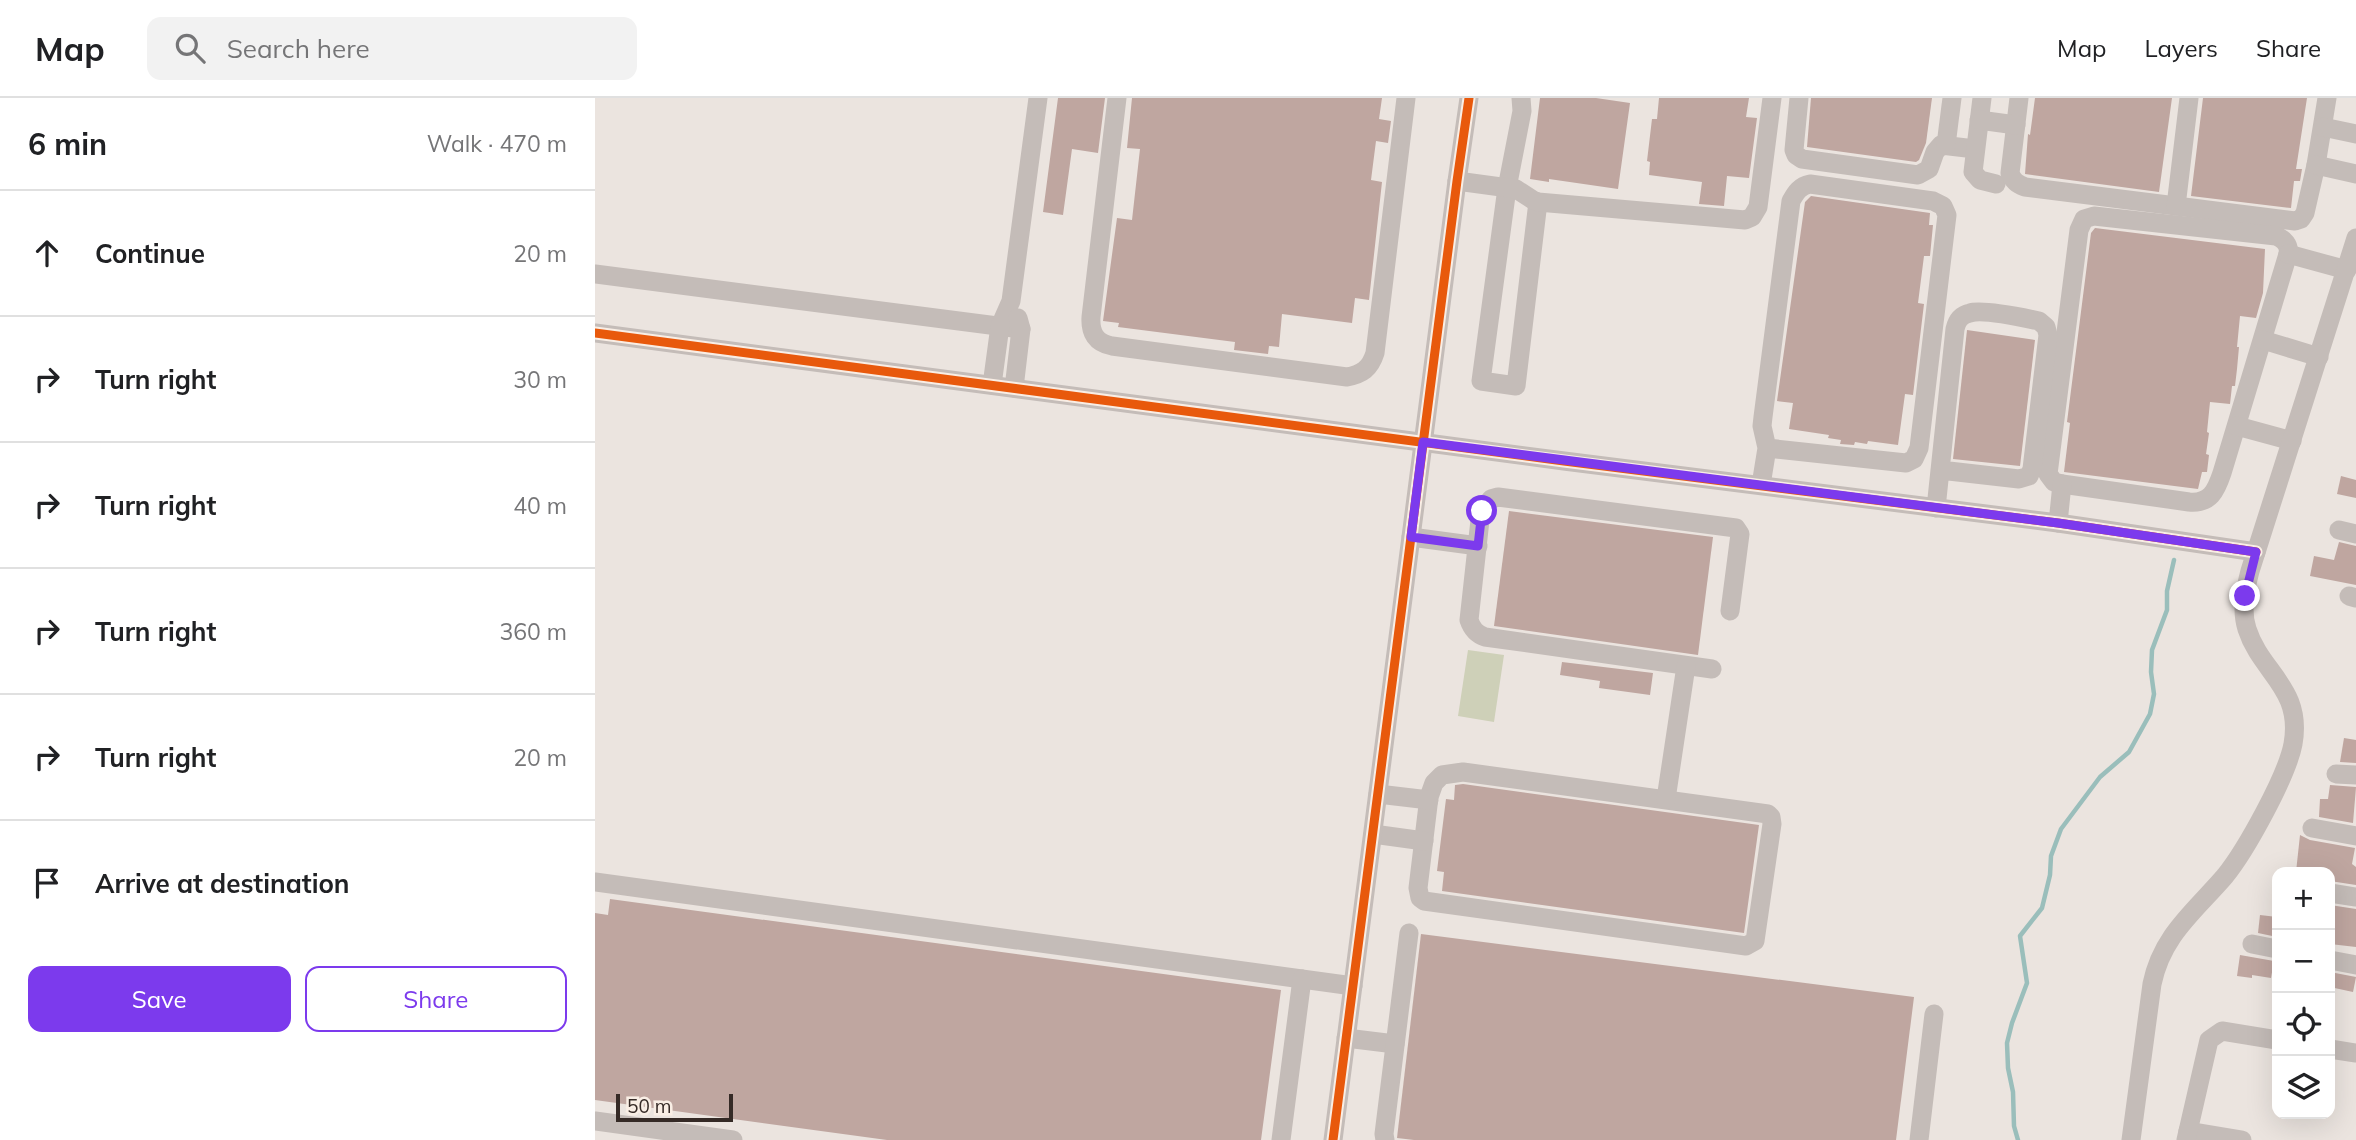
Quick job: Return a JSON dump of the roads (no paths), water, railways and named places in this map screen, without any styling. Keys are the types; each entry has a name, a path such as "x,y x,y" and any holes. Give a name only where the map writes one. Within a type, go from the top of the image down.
{"street":[{"path":"992,385 1000,326 1011,301 1038,98"},
{"path":"1117,98 1091,317 1094,336 1107,345 1347,377 1369,367 1375,353 1406,98"},
{"path":"1333,1140 1469,98"},
{"path":"1521,98 1522,111 1507,188 1481,381 1516,386 1538,202"},
{"path":"1457,181 1521,191 1538,202 1749,219 1758,207 1772,98"},
{"path":"1800,98 1794,150 1802,159 1917,175 1926,172 1936,149 1946,145 1975,149"},
{"path":"1946,145 1952,98"},
{"path":"1982,98 1972,169 1975,176 1982,181 1996,184"},
{"path":"2019,98 2010,173 2017,184 2295,221 2301,219 2305,213 2327,98"},
{"path":"2176,206 2189,98"},
{"path":"1979,120 2016,125"},
{"path":"2323,127 2356,134"},
{"path":"2316,166 2356,174"},
{"path":"1762,485 1767,447 1762,426 1791,201 1794,195 1804,185 1810,184 1933,201 1943,206 1947,215 1919,448 1915,459 1906,463 1767,447"},
{"path":"2101,216 2276,236 2285,242 2288,254 2263,340 2218,487 2212,496 2201,502 2062,484 2051,480 2047,471 2078,230 2082,221 2088,217 2101,216"},
{"path":"2131,1140 2157,965 2182,923 2234,865 2274,792 2292,749 2295,726 2287,695 2253,642 2246,626 2245,596 2256,552 2356,238"},
{"path":"2288,254 2347,270"},
{"path":"595,274 1021,329"},
{"path":"1011,301 1021,329 1014,388"},
{"path":"1936,508 1940,470 1955,329 1959,319 1967,313 1978,312 2039,321 2046,327 2048,335 2029,476 2019,480 1940,470"},
{"path":"595,333 2058,523 2256,552"},
{"path":"2263,340 2319,356"},
{"path":"2237,426 2292,441"},
{"path":"2058,523 2062,484"},
{"path":"1712,669 1478,635 1469,620 1482,511 1491,499 1498,497 1733,527 1740,534 1730,611"},
{"path":"1411,537 1478,546"},
{"path":"1666,799 1686,666"},
{"path":"1448,773 1666,799 1764,813 1771,817 1756,938 1753,944 1746,946 1430,903 1420,898 1418,893 1431,790 1437,779 1448,773"},
{"path":"1378,794 1429,800"},
{"path":"2312,828 2356,836"},
{"path":"1373,834 1424,841"},
{"path":"595,882 1353,986"},
{"path":"2335,894 2356,897"},
{"path":"1385,1140 1409,933"},
{"path":"2252,944 2272,948"},
{"path":"2335,961 2356,965"},
{"path":"1280,1140 1302,979"},
{"path":"1919,1140 1934,1014"},
{"path":"2242,1140 2187,1136 2207,1046 2214,1035 2222,1031 2272,1039"},
{"path":"1346,1038 1395,1044"},
{"path":"2335,1050 2356,1053"},
{"path":"595,1121 733,1140"}],"waterway":[{"path":"2018,1140 2014,1126 2007,1043 2027,983 2020,936 2042,908 2050,875 2051,856 2061,829 2100,777 2129,752 2150,714 2154,694 2152,650 2167,610 2167,591 2174,560"}]}
